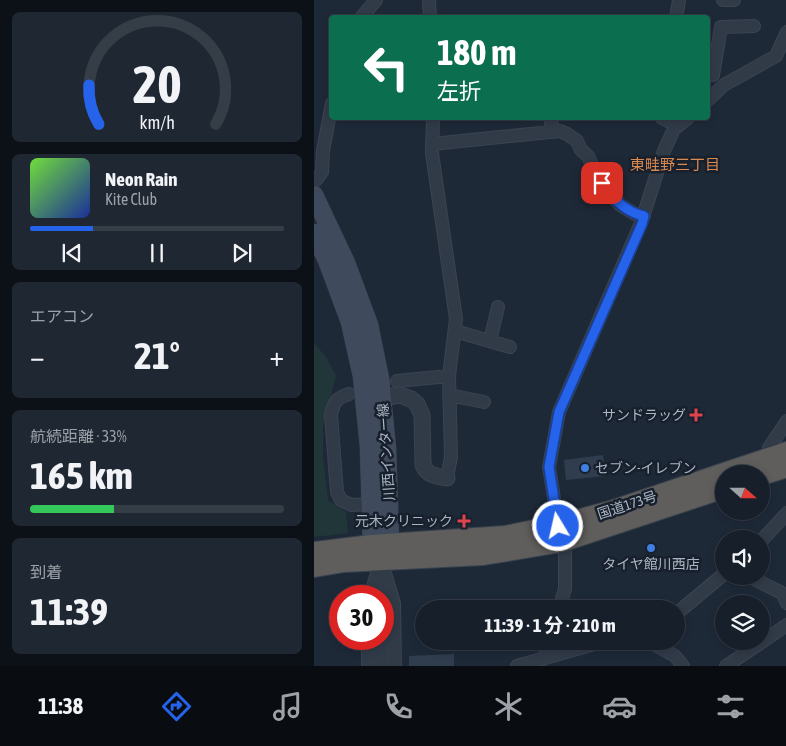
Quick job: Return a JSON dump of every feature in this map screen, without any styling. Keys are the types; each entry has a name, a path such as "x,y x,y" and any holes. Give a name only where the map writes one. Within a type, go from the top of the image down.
{"highway":[{"name":"国道173号","path":"560,534 611,511 775,465"},
{"name":"国道173号","path":"314,552 381,550 483,555 715,491"},
{"name":"国道173号","path":"314,567 344,562 381,550"}],"main road":[{"name":"川西インター線","path":"314,195 346,263 350,322 362,376 371,504 381,550"},
{"name":"川西インター線","path":"314,233 327,260 369,325 380,379 387,450 381,550"}],"street":[{"path":"364,15 376,0"},
{"path":"429,0 430,15"},
{"path":"676,15 679,0"},
{"path":"723,0 734,0"},
{"path":"724,85 711,73 721,27 754,26"},
{"path":"710,98 724,85 782,54 786,32"},
{"path":"314,181 317,180 322,172 323,151 329,119"},
{"path":"382,398 400,395 418,404 422,415 423,465 426,472 447,478 451,457 449,376 456,319 432,153 433,120"},
{"path":"550,132 552,120"},
{"path":"562,600 565,589 565,552 560,534 549,467 559,412 642,224 664,151 674,129 683,122"},
{"path":"432,144 560,131 577,141 581,150 588,156 602,183 620,205 635,214 644,216"},
{"path":"490,341 498,307"},
{"path":"455,331 510,346"},
{"path":"397,382 449,376"},
{"path":"349,394 340,397 334,404 331,415 337,492 341,500 351,505 371,504"},
{"path":"449,395 484,402"},
{"path":"775,465 769,448 786,421"},
{"path":"770,531 786,513"},
{"path":"373,585 381,550"},
{"path":"381,550 381,585"},
{"path":"381,550 394,603 395,666"},
{"path":"685,606 715,582"},
{"path":"765,585 782,594 786,603"},
{"path":"726,666 786,625"},
{"path":"372,650 376,664"},
{"path":"376,664 379,650"},
{"path":"544,659 546,650"},
{"path":"517,666 575,650"},
{"path":"664,650 675,656 683,666"}],"green space":[{"path":"314,343 326,357 336,376 323,427 323,457 328,500 346,512 348,533 314,537"}],"building":[{"name":"セブン-イレブン","path":"603,455 605,476 566,480 564,460"},
{"path":"454,654 454,666 409,666 409,656"}],"place":[{"name":"サンドラッグ","path":"696,415"},
{"name":"セブン-イレブン","path":"585,468"},
{"name":"元木クリニック","path":"464,521"},
{"name":"タイヤ館川西店","path":"651,548"}],"district":[{"name":"東畦野三丁目","path":"675,164"}],"route":[{"path":"558,526 549,467 559,412 644,216 635,214 620,205 602,183"}]}
